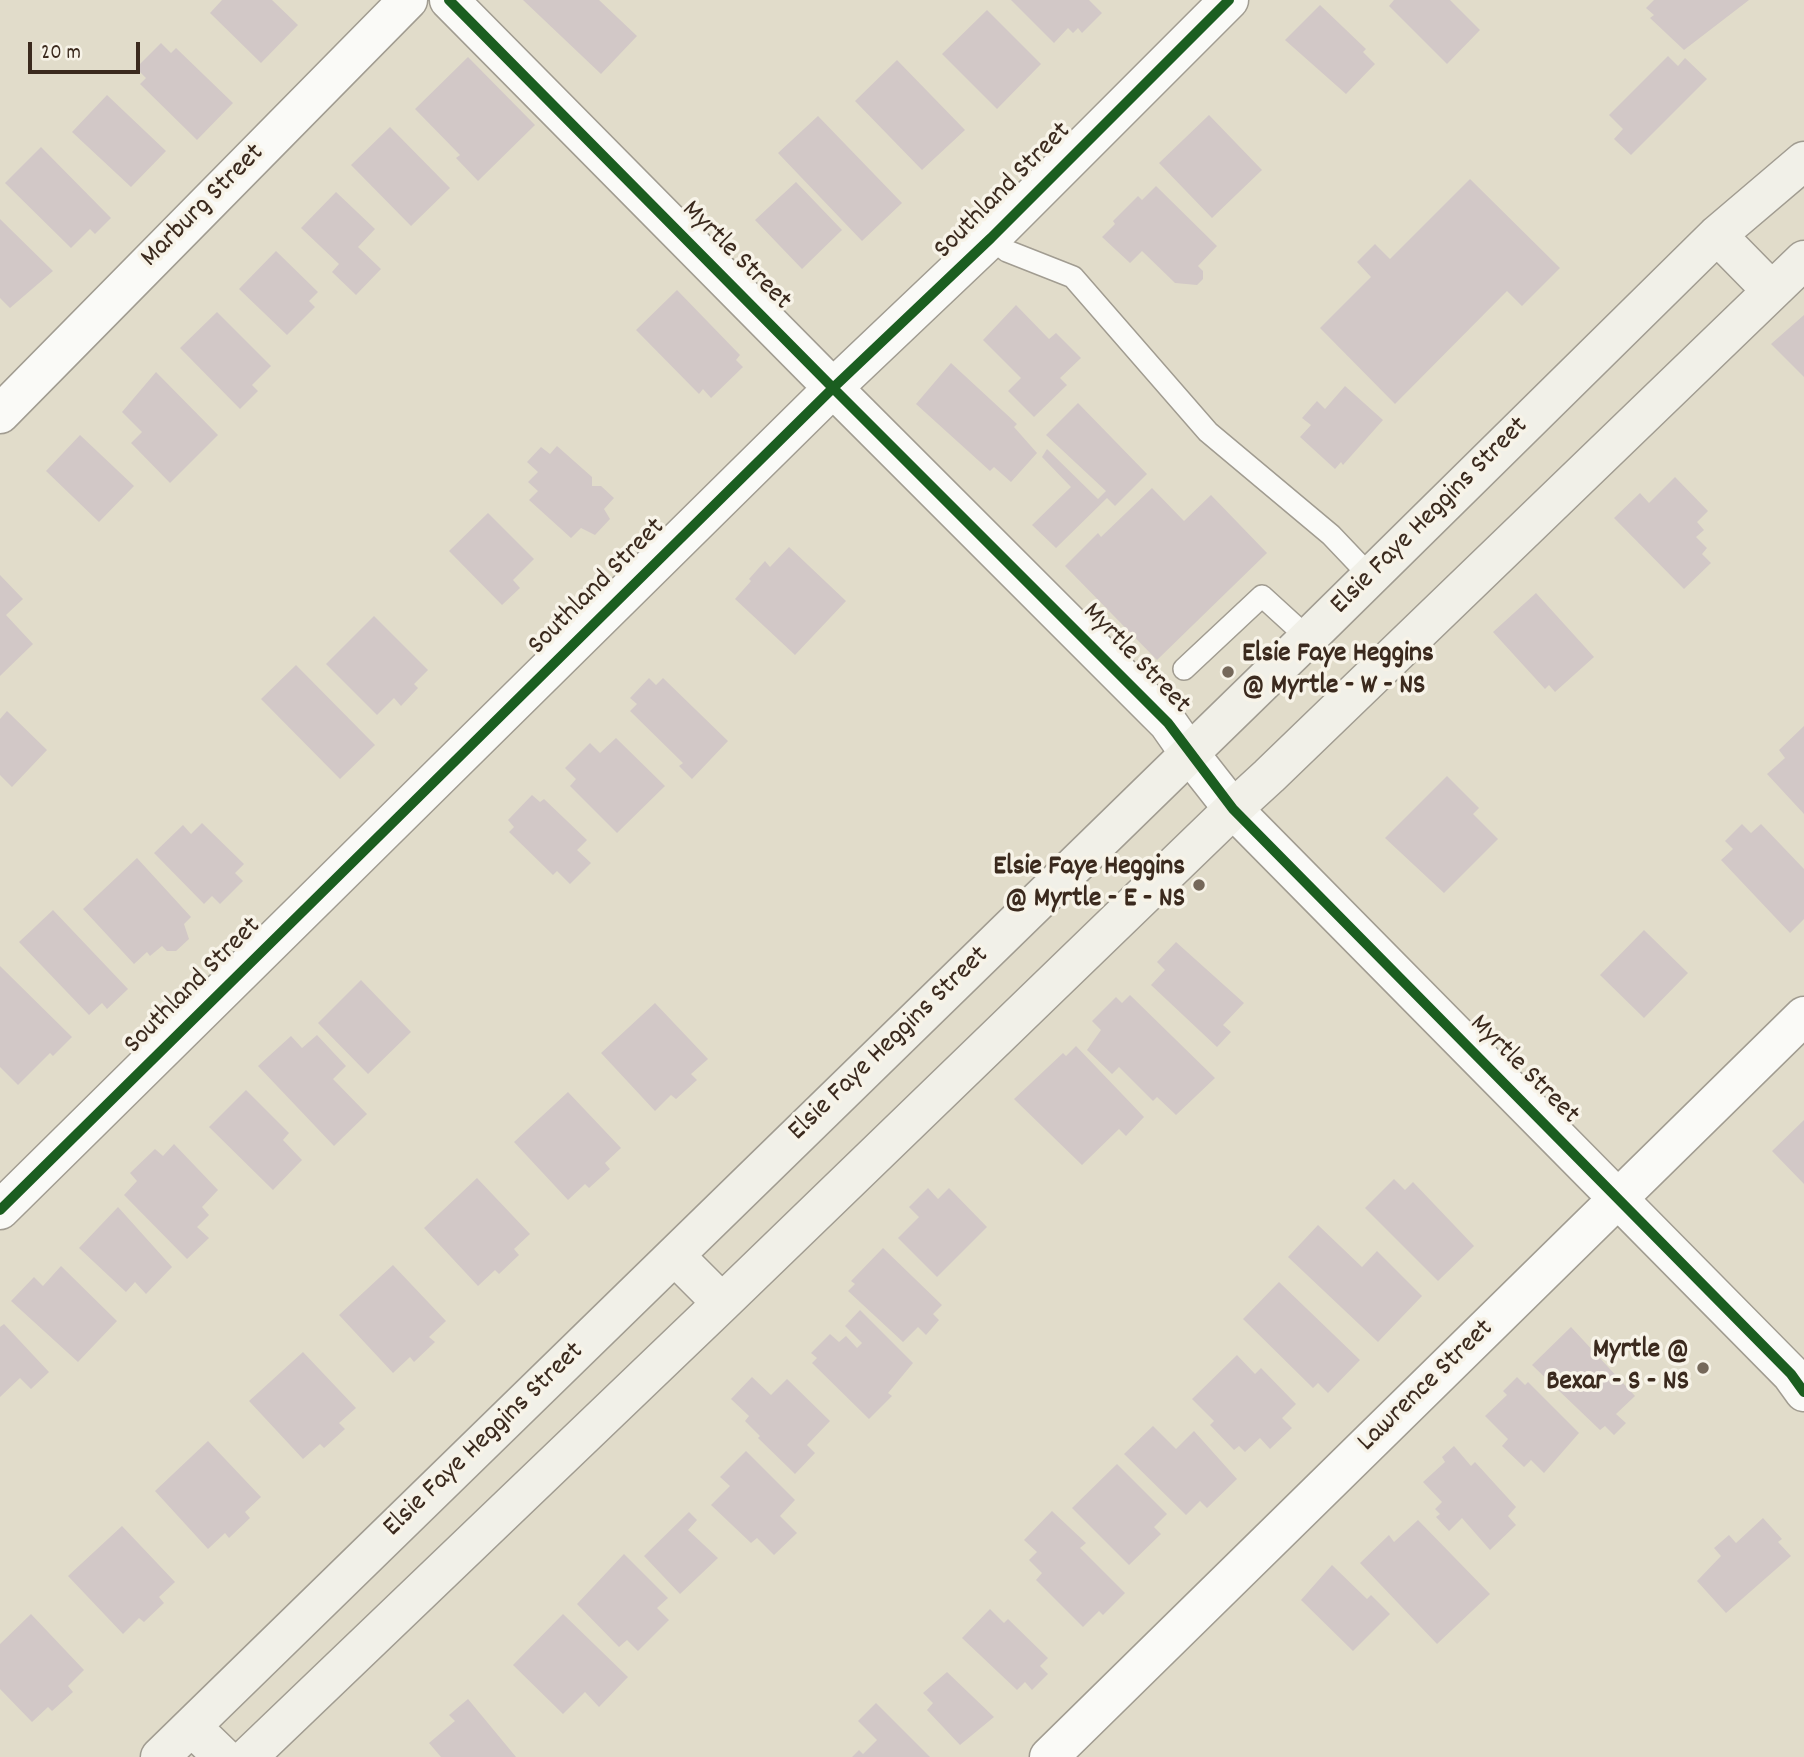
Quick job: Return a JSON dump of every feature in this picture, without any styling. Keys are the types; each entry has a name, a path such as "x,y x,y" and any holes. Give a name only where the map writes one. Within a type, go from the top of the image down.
{"main road":[{"name":"Elsie Faye Heggins Street","path":"160,1757 1308,638 1717,235 1804,161"},
{"path":"1717,235 1771,290"},
{"path":"248,1757 1804,260"},
{"path":"675,1256 722,1303"},
{"path":"191,1727 223,1757"}],"street":[{"name":"Marburg Street","path":"0,414 408,0"},
{"name":"Myrtle Street","path":"449,0 1168,723 1233,808 1791,1374 1804,1392"},
{"name":"Southland Street","path":"0,1210 833,388 991,238 1229,0"},
{"name":"Lawrence Street","path":"1049,1757 1804,1016"}],"lane":[{"path":"991,238 1007,251 1073,277 1208,432 1331,535 1370,576"},
{"path":"1184,669 1262,596 1308,638"}],"building":[{"path":"222,0 272,0 298,25 261,63 210,13"},
{"path":"523,0 599,0 637,36 601,74"},
{"path":"1011,0 1089,0 1102,13 1082,33 1078,28 1073,33 1068,28 1054,43"},
{"path":"1394,0 1450,0 1480,30 1447,64 1389,6"},
{"path":"1654,0 1749,0 1684,50 1650,18 1654,15 1646,8"},
{"path":"1320,5 1366,49 1363,52 1375,64 1346,94 1285,40"},
{"path":"987,10 1041,64 997,109 942,54"},
{"path":"161,43 171,53 176,48 233,103 197,140 140,84 146,78 136,68"},
{"path":"1668,56 1678,66 1685,58 1707,79 1631,155 1614,139 1623,129 1609,115"},
{"path":"468,57 535,125 478,181 456,158 460,155 415,109"},
{"path":"897,60 965,130 922,170 855,101"},
{"path":"107,95 166,151 131,187 72,132"},
{"path":"1209,115 1262,170 1212,218 1159,163"},
{"path":"818,116 902,203 862,241 778,153"},
{"path":"390,127 450,188 411,226 351,165"},
{"path":"41,147 111,218 95,234 90,229 71,248 5,183"},
{"path":"1470,179 1560,268 1522,306 1507,291 1395,404 1320,328 1371,277 1357,262 1375,244 1390,259"},
{"path":"796,182 842,230 802,269 755,220"},
{"path":"1156,186 1217,246 1198,266 1203,271 1203,279 1197,285 1175,283 1142,251 1130,263 1102,237 1115,224 1113,221 1138,196 1142,200"},
{"path":"336,192 375,229 358,247 381,269 356,295 332,272 339,264 301,228"},
{"path":"0,219 53,271 10,308 0,298"},
{"path":"276,251 318,292 309,301 315,307 287,335 239,289"},
{"path":"677,290 740,355 736,360 743,367 711,398 703,389 699,394 636,330"},
{"path":"1016,305 1049,339 1056,333 1081,358 1060,378 1067,385 1034,417 1008,391 1021,378 983,340"},
{"path":"217,312 271,366 252,385 258,391 240,409 180,348"},
{"path":"1804,315 1804,377 1771,344"},
{"path":"951,363 1017,424 1014,427 1037,453 1011,482 994,467 990,471 916,404"},
{"path":"156,372 218,435 170,483 131,443 142,432 122,412"},
{"path":"1345,386 1383,420 1343,465 1341,462 1335,469 1300,437 1311,425 1302,418 1317,401 1325,409"},
{"path":"1078,403 1147,474 1115,506 1107,498 1056,548 1032,525 1071,487 1042,457 1047,449 1098,499 1106,491 1046,435"},
{"path":"80,435 134,486 99,522 46,471"},
{"path":"557,446 592,477 592,486 601,486 614,498 604,509 610,519 595,535 581,528 571,538 529,500 538,491 528,482 538,472 527,462 541,447 550,454"},
{"path":"1675,477 1708,511 1697,522 1704,530 1696,537 1707,548 1702,554 1711,563 1684,589 1614,518 1640,493 1649,503"},
{"path":"1152,488 1184,521 1211,495 1267,553 1157,660 1065,566 1098,533 1101,537"},
{"path":"488,513 534,559 513,580 520,588 502,605 449,551"},
{"path":"789,547 846,601 795,655 735,599 765,561 770,567"},
{"path":"0,575 23,599 6,615 33,644 0,676"},
{"path":"1536,593 1594,657 1555,692 1549,685 1545,689 1493,632"},
{"path":"374,616 428,670 414,684 418,688 401,706 394,698 377,715 326,664"},
{"path":"296,665 375,745 340,779 261,699"},
{"path":"649,678 656,685 663,678 728,741 692,779 679,766 683,763 630,711 637,704 630,698"},
{"path":"7,711 47,750 12,787 0,775 0,719"},
{"path":"1804,726 1804,814 1767,774 1785,758 1779,750"},
{"path":"616,738 665,786 617,833 570,786 576,779 565,768 590,743 600,753"},
{"path":"1447,776 1479,808 1473,814 1498,839 1444,893 1385,838"},
{"path":"532,795 540,802 544,799 587,840 577,850 591,863 570,884 557,871 553,875 509,832 514,827 508,820"},
{"path":"202,823 244,864 235,873 243,881 220,904 212,896 204,904 154,853 183,825 191,834"},
{"path":"1742,824 1751,833 1761,824 1804,869 1804,919 1790,933 1721,860 1733,849 1725,841"},
{"path":"137,858 191,917 184,924 189,939 176,951 167,951 162,946 150,956 147,952 134,964 83,909"},
{"path":"53,910 128,989 107,1009 102,1003 89,1015 19,942"},
{"path":"1644,930 1688,973 1644,1018 1600,975"},
{"path":"1176,942 1244,1003 1223,1025 1231,1032 1217,1047 1151,985 1165,970 1157,962"},
{"path":"0,966 72,1037 53,1056 50,1053 18,1085 0,1067"},
{"path":"361,980 411,1032 368,1074 318,1023"},
{"path":"1130,995 1215,1078 1176,1115 1157,1097 1153,1101 1119,1067 1112,1074 1087,1050 1101,1030 1092,1021 1116,997 1122,1003"},
{"path":"655,1003 708,1059 691,1074 697,1080 676,1099 671,1095 655,1111 601,1053"},
{"path":"317,1035 346,1066 333,1079 367,1114 334,1146 258,1066 291,1036 302,1048"},
{"path":"1076,1046 1144,1117 1126,1136 1119,1129 1082,1165 1014,1099 1063,1053 1066,1056"},
{"path":"246,1090 289,1133 283,1140 302,1160 273,1190 209,1127"},
{"path":"568,1092 621,1148 605,1163 610,1169 589,1188 585,1184 568,1200 514,1142"},
{"path":"1804,1120 1804,1184 1772,1151"},
{"path":"174,1144 218,1190 202,1207 209,1215 197,1227 209,1238 187,1259 124,1195 137,1181 130,1173 155,1149 163,1156"},
{"path":"477,1178 530,1234 514,1249 519,1255 499,1274 495,1270 478,1286 424,1228"},
{"path":"1394,1179 1405,1190 1413,1182 1474,1246 1438,1281 1365,1208"},
{"path":"928,1188 938,1199 949,1188 987,1227 937,1277 898,1238 919,1217 909,1207"},
{"path":"118,1207 172,1267 146,1294 135,1282 126,1292 79,1248"},
{"path":"1318,1225 1362,1267 1377,1251 1422,1296 1378,1342 1288,1257"},
{"path":"883,1248 942,1305 933,1314 939,1320 926,1335 918,1327 903,1342 848,1291 855,1284 851,1281"},
{"path":"393,1265 446,1321 429,1337 435,1342 414,1362 410,1357 393,1373 339,1315"},
{"path":"61,1266 117,1321 78,1362 11,1301 34,1277 43,1286"},
{"path":"1279,1282 1360,1360 1328,1393 1318,1383 1313,1388 1243,1319"},
{"path":"860,1310 913,1363 888,1393 892,1396 869,1419 812,1363 817,1358 811,1353 830,1334 839,1342 846,1336 857,1348 862,1343 845,1326"},
{"path":"4,1324 49,1372 31,1389 20,1378 0,1397 0,1327"},
{"path":"1571,1327 1635,1396 1616,1414 1626,1423 1614,1435 1605,1426 1600,1430 1532,1365"},
{"path":"303,1352 356,1408 339,1423 345,1429 324,1448 320,1444 303,1459 249,1401"},
{"path":"1237,1355 1255,1374 1261,1368 1296,1404 1282,1418 1292,1428 1270,1449 1260,1438 1245,1452 1239,1446 1234,1450 1210,1425 1214,1421 1192,1399"},
{"path":"752,1377 771,1395 787,1379 830,1421 807,1445 815,1453 795,1474 758,1438 760,1436 745,1421 749,1416 731,1399"},
{"path":"1517,1377 1525,1385 1528,1382 1579,1433 1544,1473 1531,1460 1524,1467 1502,1446 1508,1439 1485,1416 1507,1395 1503,1391"},
{"path":"1153,1426 1176,1449 1194,1431 1237,1479 1207,1508 1200,1501 1186,1515 1124,1454"},
{"path":"208,1441 261,1497 245,1512 250,1518 229,1538 225,1533 208,1549 155,1491"},
{"path":"1454,1446 1471,1466 1475,1462 1516,1507 1508,1516 1516,1525 1490,1550 1462,1518 1449,1531 1436,1517 1440,1514 1435,1509 1442,1502 1423,1482 1445,1462 1442,1457"},
{"path":"746,1451 795,1500 780,1516 797,1533 774,1555 757,1538 751,1543 711,1505 730,1486 720,1477"},
{"path":"1117,1464 1167,1514 1154,1527 1161,1534 1129,1565 1072,1508"},
{"path":"1052,1511 1086,1543 1080,1548 1125,1593 1103,1615 1099,1611 1083,1627 1036,1580 1042,1573 1029,1560 1037,1552 1024,1540"},
{"path":"689,1512 697,1520 688,1530 718,1558 680,1594 644,1556"},
{"path":"1763,1518 1782,1539 1778,1542 1791,1556 1726,1613 1697,1581 1721,1556 1714,1548 1729,1535 1736,1543"},
{"path":"1418,1520 1490,1594 1437,1644 1360,1563 1389,1535 1394,1542"},
{"path":"122,1526 175,1582 159,1597 164,1603 144,1622 139,1618 123,1634 68,1576"},
{"path":"624,1554 668,1598 657,1608 669,1620 638,1651 627,1640 619,1647 577,1604"},
{"path":"1332,1565 1367,1599 1371,1595 1390,1614 1353,1651 1301,1600"},
{"path":"990,1609 1004,1623 1008,1619 1048,1658 1040,1666 1048,1674 1032,1690 1025,1682 1017,1690 962,1638"},
{"path":"31,1614 84,1670 68,1686 73,1692 52,1711 48,1707 32,1722 0,1689 0,1644"},
{"path":"563,1614 628,1677 599,1707 585,1692 563,1714 513,1665"},
{"path":"947,1672 994,1717 960,1745 927,1710 933,1703 923,1693"},
{"path":"468,1699 516,1757 441,1757 429,1743 455,1721 449,1715"},
{"path":"876,1703 930,1757 852,1757 859,1750 863,1754 877,1740 858,1721"}],"cycle path":[{"path":"449,0 1168,723 1233,809 1791,1374 1804,1392"},
{"path":"0,1210 833,388 991,238 1229,0"}],"place":[{"name":"Elsie Faye Heggins @ Myrtle - W - NS","path":"1228,672"},
{"name":"Elsie Faye Heggins @ Myrtle - E - NS","path":"1199,885"},
{"name":"Myrtle @ Bexar - S - NS","path":"1703,1368"}]}
